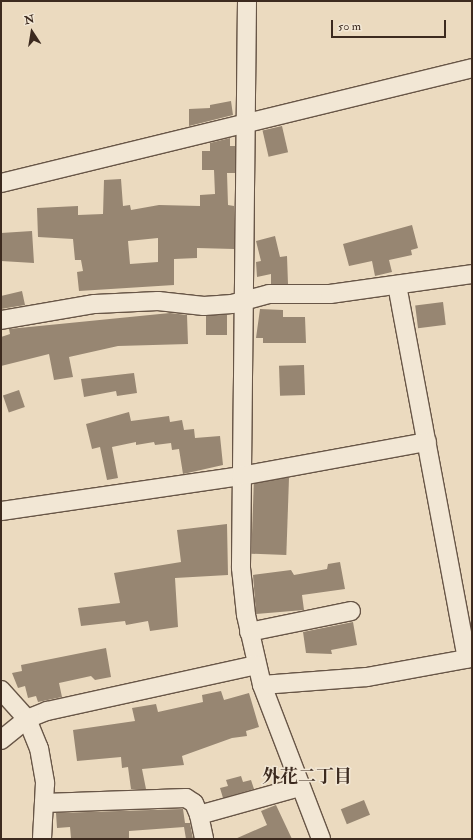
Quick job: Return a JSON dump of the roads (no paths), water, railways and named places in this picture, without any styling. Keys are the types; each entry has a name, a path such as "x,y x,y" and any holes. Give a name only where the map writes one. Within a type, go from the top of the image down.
{"street":[{"path":"247,1 240,568 249,632 256,665 300,787 321,839"},
{"path":"1,183 472,68"},
{"path":"1,320 95,304 158,301 204,306 232,304 244,299 397,285 472,274"},
{"path":"262,685 367,677 470,658 426,442 397,285"},
{"path":"1,511 241,476 426,442"},
{"path":"249,632 351,611"},
{"path":"1,740 27,719 256,665"},
{"path":"1,690 27,719 39,748 44,803 42,839"},
{"path":"200,815 300,787"},
{"path":"44,803 186,798 194,803 200,815 204,839"}],"district":[{"name":"外花二丁目","path":"307,777"}]}
